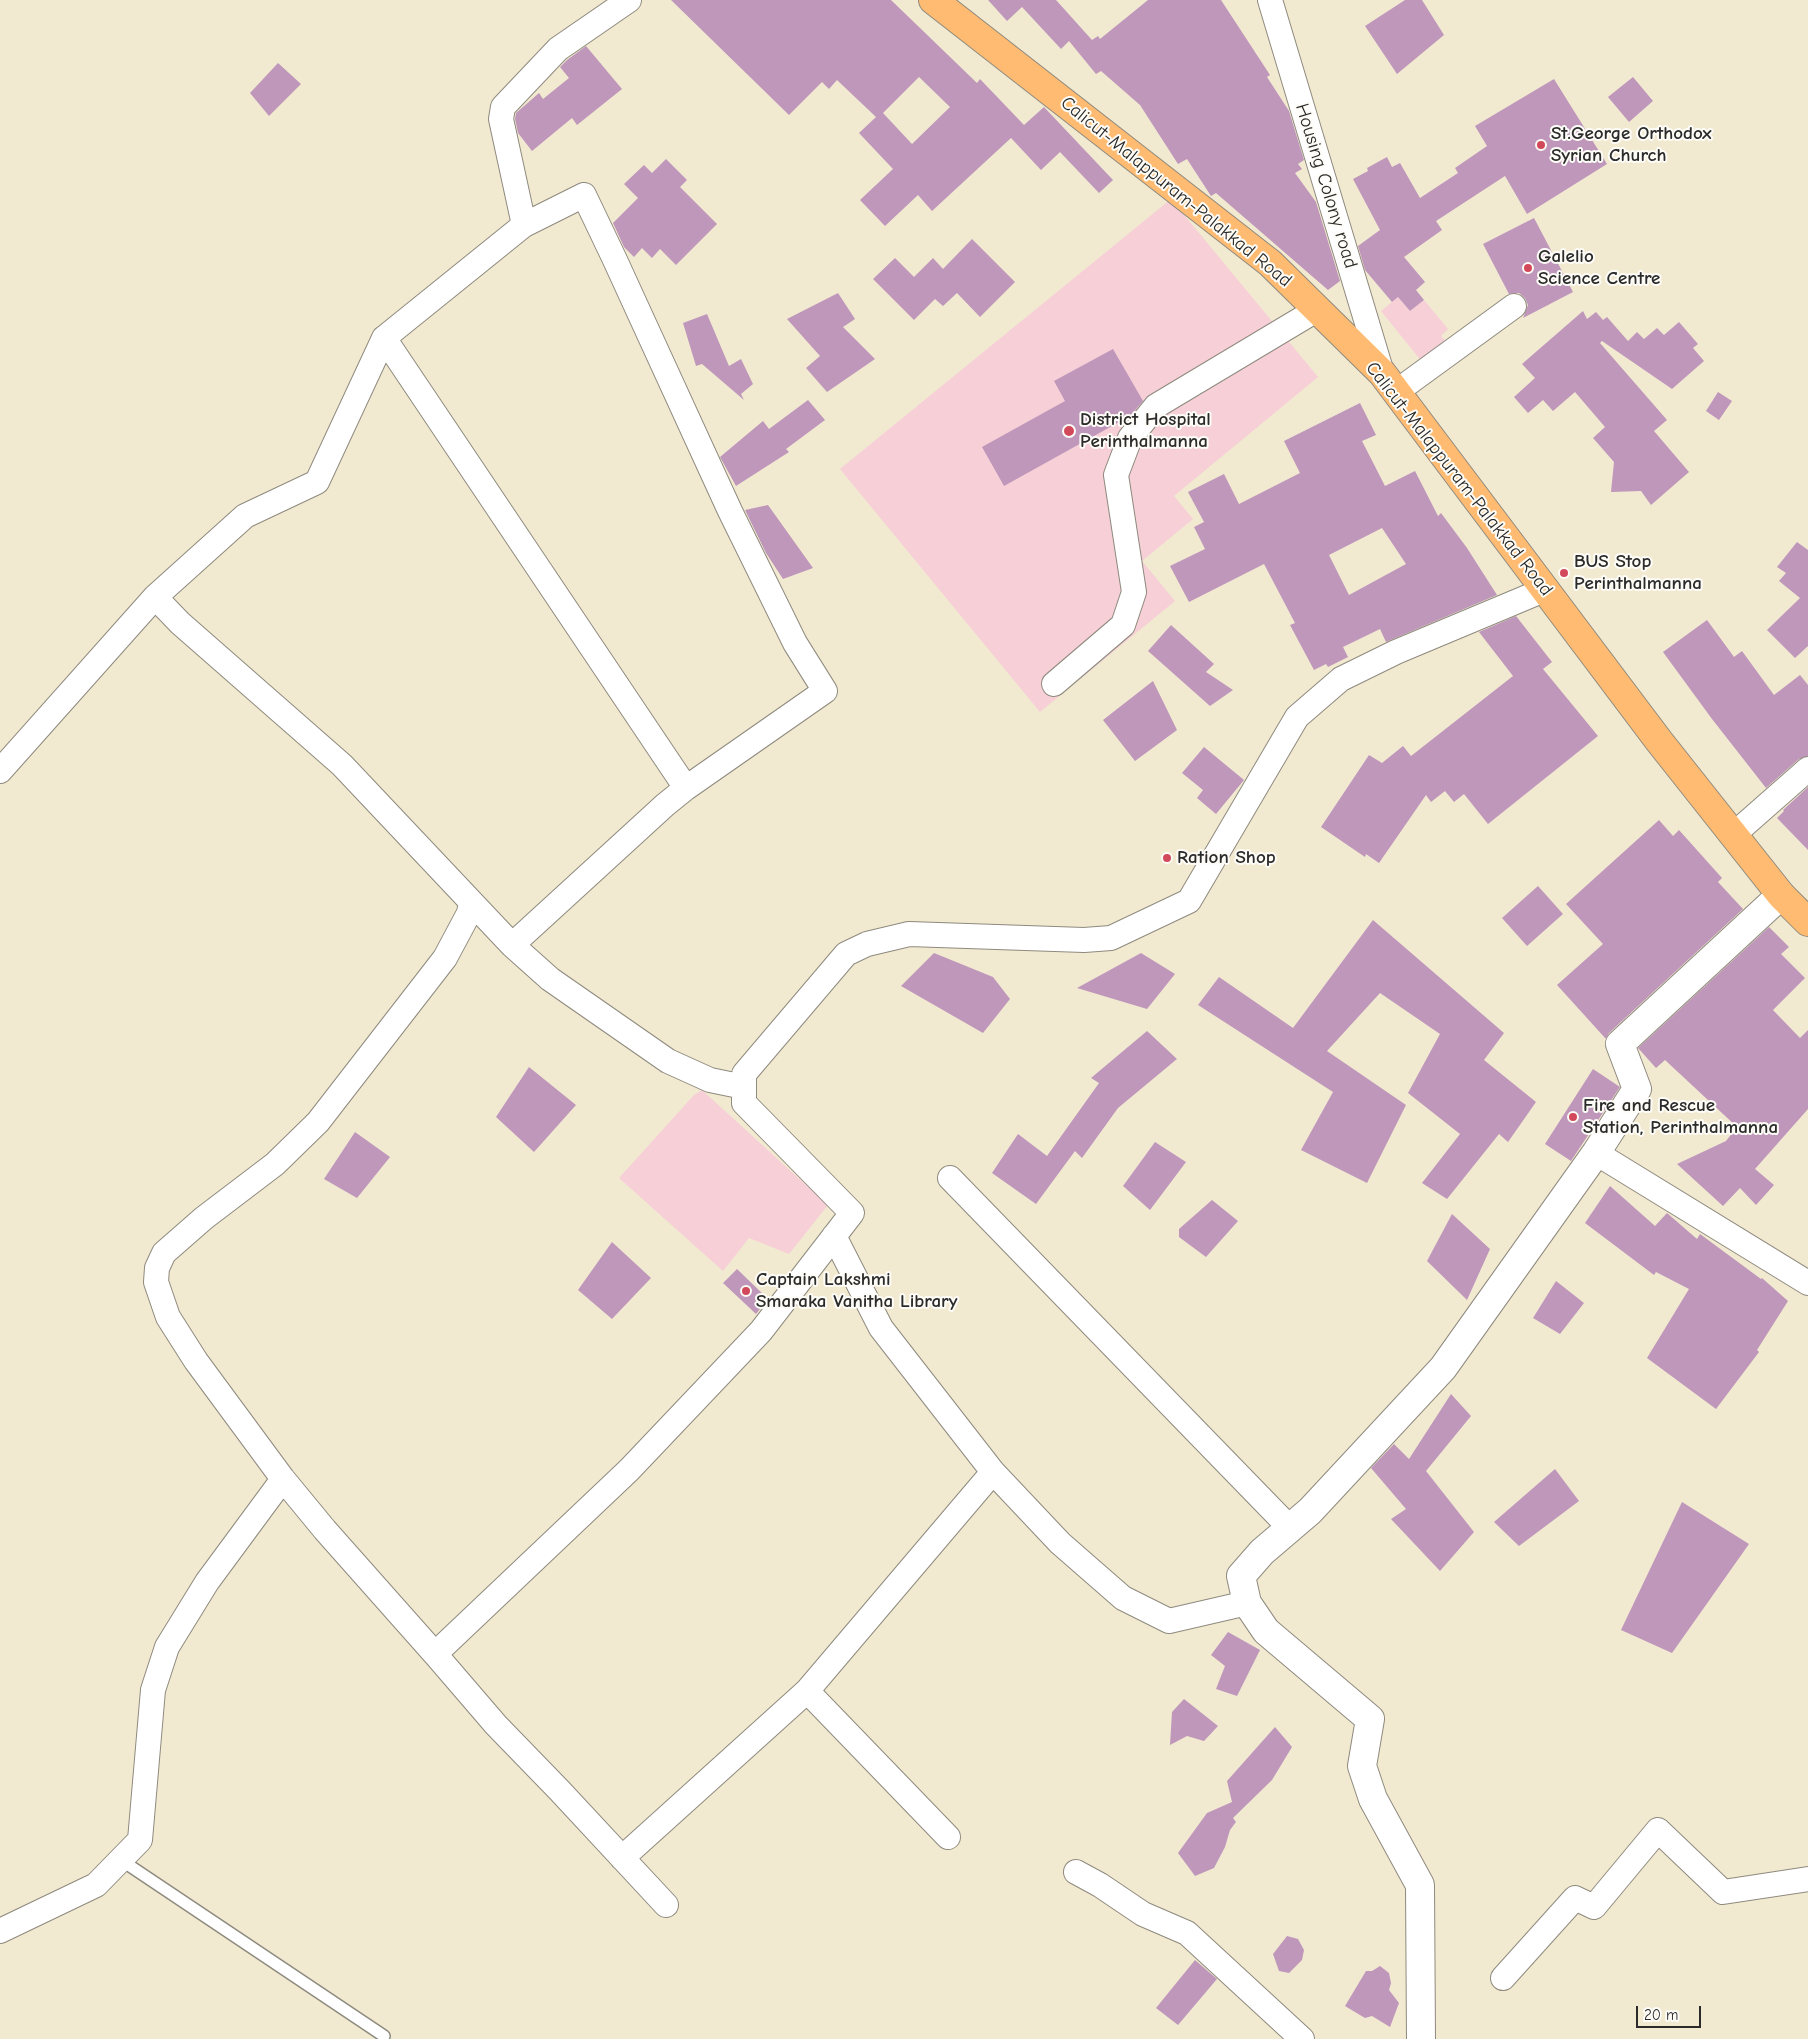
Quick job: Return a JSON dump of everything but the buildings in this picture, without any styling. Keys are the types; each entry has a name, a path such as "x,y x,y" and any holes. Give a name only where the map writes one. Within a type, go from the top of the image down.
{"highway":[{"name":"Calicut-Malappuram-Palakkad Road","path":"933,0 1270,263 1389,382 1659,741 1781,895 1808,922"}],"street":[{"path":"524,225 501,120 503,107 558,49 629,0"},
{"name":"Housing Colony road","path":"1270,0 1389,382"},
{"path":"0,771 155,597 245,516 316,482 384,338 524,225 584,195 730,512 796,643 825,691 686,788 665,805 512,945"},
{"path":"1389,382 1514,306"},
{"path":"1054,684 1123,625 1134,592 1116,475 1130,438 1156,406 1318,309"},
{"path":"384,338 686,788"},
{"path":"435,1654 629,1470 761,1331 852,1213 744,1103 744,1074 846,954 867,944 909,934 1075,940 1111,938 1189,901 1297,716 1341,679 1396,652 1435,638 1544,590"},
{"path":"155,597 180,623 342,765 512,945 550,979 668,1061 710,1080 744,1087"},
{"path":"1733,835 1808,769"},
{"path":"1421,2039 1420,1885 1373,1799 1362,1766 1370,1719 1266,1631 1247,1603 1240,1576 1262,1552 1310,1511 1443,1368 1596,1153 1637,1089 1620,1044 1781,895"},
{"path":"472,902 469,913 445,958 318,1122 275,1164 204,1218 164,1254 157,1268 156,1282 168,1316 196,1361 284,1479 325,1530 496,1725 666,1905"},
{"path":"1596,1153 1808,1283"},
{"path":"950,1178 1290,1528"},
{"path":"834,1236 882,1328 994,1472 1060,1543 1123,1598 1169,1622 1247,1603"},
{"path":"622,1858 807,1691 994,1472"},
{"path":"0,1931 96,1885 140,1840 153,1690 167,1646 207,1582 284,1479"},
{"path":"807,1691 948,1837"},
{"path":"1503,1978 1574,1898 1594,1907 1658,1830 1723,1892 1808,1879"},
{"path":"1076,1872 1100,1885 1143,1914 1187,1933 1302,2039"}],"lane":[{"path":"121,1860 384,2036"}],"shaded area":[{"name":"District Hospital Perinthalmanna","path":"1171,199 1318,377 1174,496 1193,519 1142,561 1175,601 1040,712 840,469"},
{"path":"1398,297 1410,311 1424,300 1448,329 1441,336 1447,343 1423,363 1381,311"},
{"path":"702,1090 828,1205 789,1254 749,1238 723,1271 619,1178 694,1095"}],"place":[{"name":"St.George Orthodox Syrian Church","path":"1541,145"},
{"name":"Galelio Science Centre","path":"1528,268"},
{"name":"District Hospital Perinthalmanna","path":"1069,431"},
{"name":"BUS Stop Perinthalmanna","path":"1564,573"},
{"name":"Ration Shop","path":"1167,858"},
{"name":"Fire and Rescue Station, Perinthalmanna","path":"1573,1117"},
{"name":"Captain Lakshmi Smaraka Vanitha Library","path":"746,1291"}]}
